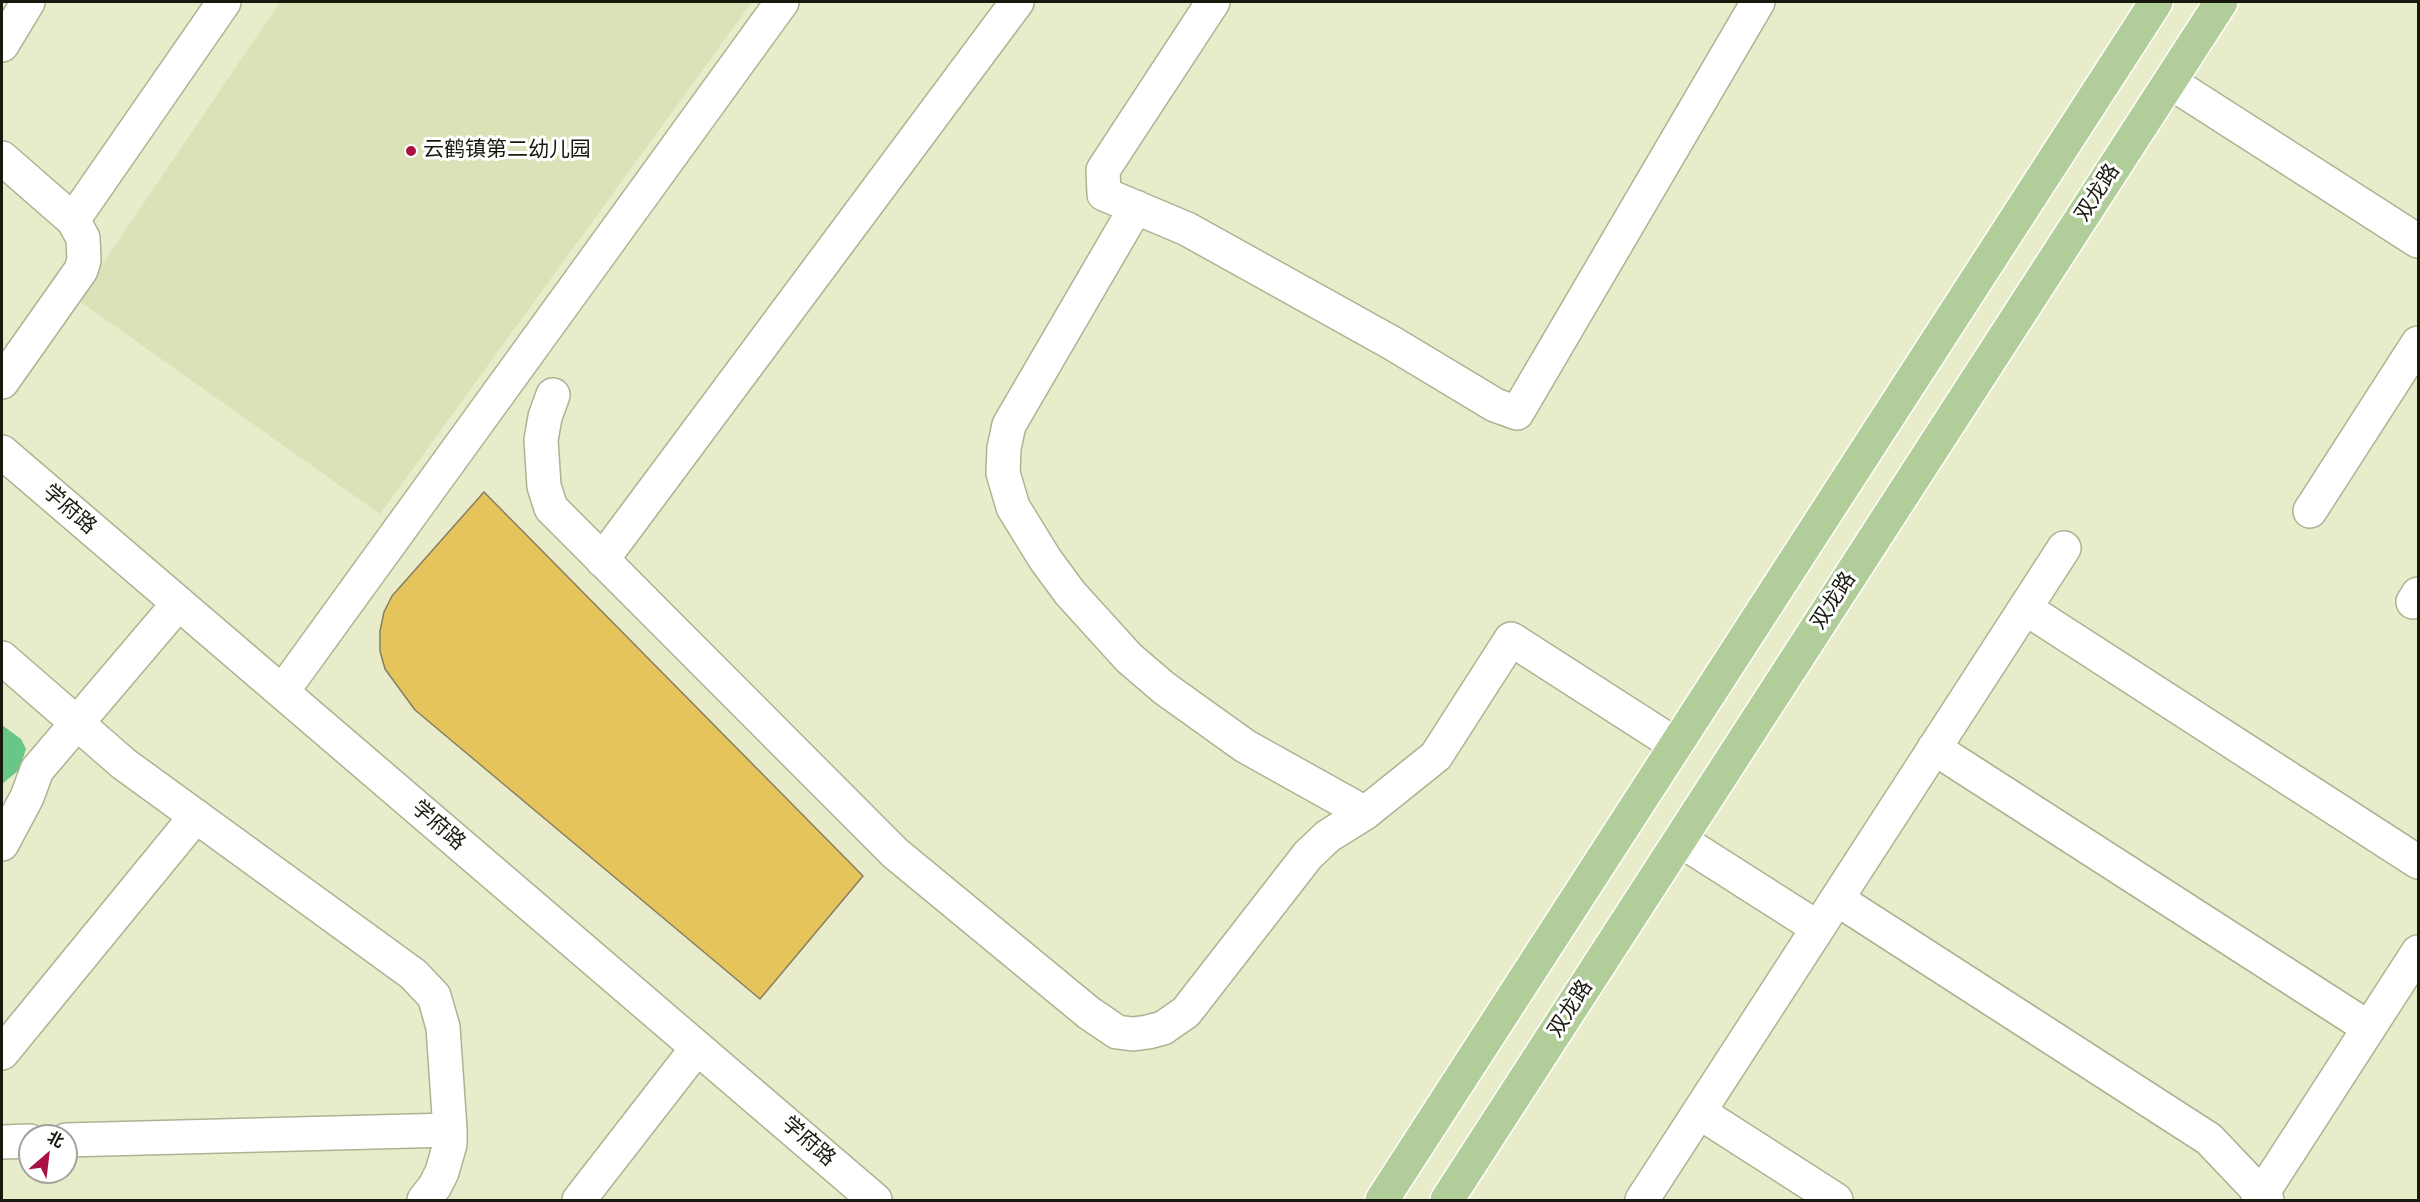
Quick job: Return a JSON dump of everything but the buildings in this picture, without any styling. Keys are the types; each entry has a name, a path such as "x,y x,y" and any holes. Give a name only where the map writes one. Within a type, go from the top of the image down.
{"main road":[{"path":"1382,1200 2156,2"},
{"name":"双龙路","path":"1448,1200 2222,2"}],"street":[{"path":"2,45 28,2"},
{"path":"73,220 224,2"},
{"path":"282,692 782,2"},
{"path":"602,560 1017,2"},
{"path":"1213,2 1103,170 1104,194 1187,229 1392,343 1495,405 1517,413 1758,2"},
{"path":"2170,81 2418,241"},
{"path":"2,158 73,220 83,238 84,260 81,270 2,382"},
{"path":"1136,207 1009,424 1004,448 1004,473 1010,499 1045,559 1070,593 1129,658 1172,694 1245,746 1365,813"},
{"path":"2310,511 2418,343"},
{"path":"553,395 545,417 541,440 544,486 551,508 896,853 1089,1013 1117,1032 1132,1034 1163,1028 1186,1012 1308,855 1328,836 1365,813 1436,756 1511,639 1676,745"},
{"name":"学府路","path":"2,452 875,1200"},
{"path":"1642,1200 2064,548"},
{"path":"2,844 27,797 37,770 178,604"},
{"path":"2025,608 2418,862"},
{"path":"2,658 124,764 413,974 434,996 443,1027 450,1144 442,1172 424,1200"},
{"path":"1934,748 2369,1028"},
{"path":"2,1053 196,816"},
{"path":"1680,840 1818,928"},
{"path":"1837,899 2209,1139 2262,1199 2418,952"},
{"path":"579,1200 697,1048"},
{"path":"1699,1112 1836,1200"},
{"path":"78,1140 450,1130"},
{"path":"2,1142 18,1141"}],"shaded area":[{"name":"云鹤镇第二幼儿园","path":"280,2 752,2 380,514 78,300"},
{"path":"2,725 21,739 26,749 19,770 2,784"}],"place":[{"name":"云鹤镇第二幼儿园","path":"411,151"}]}
